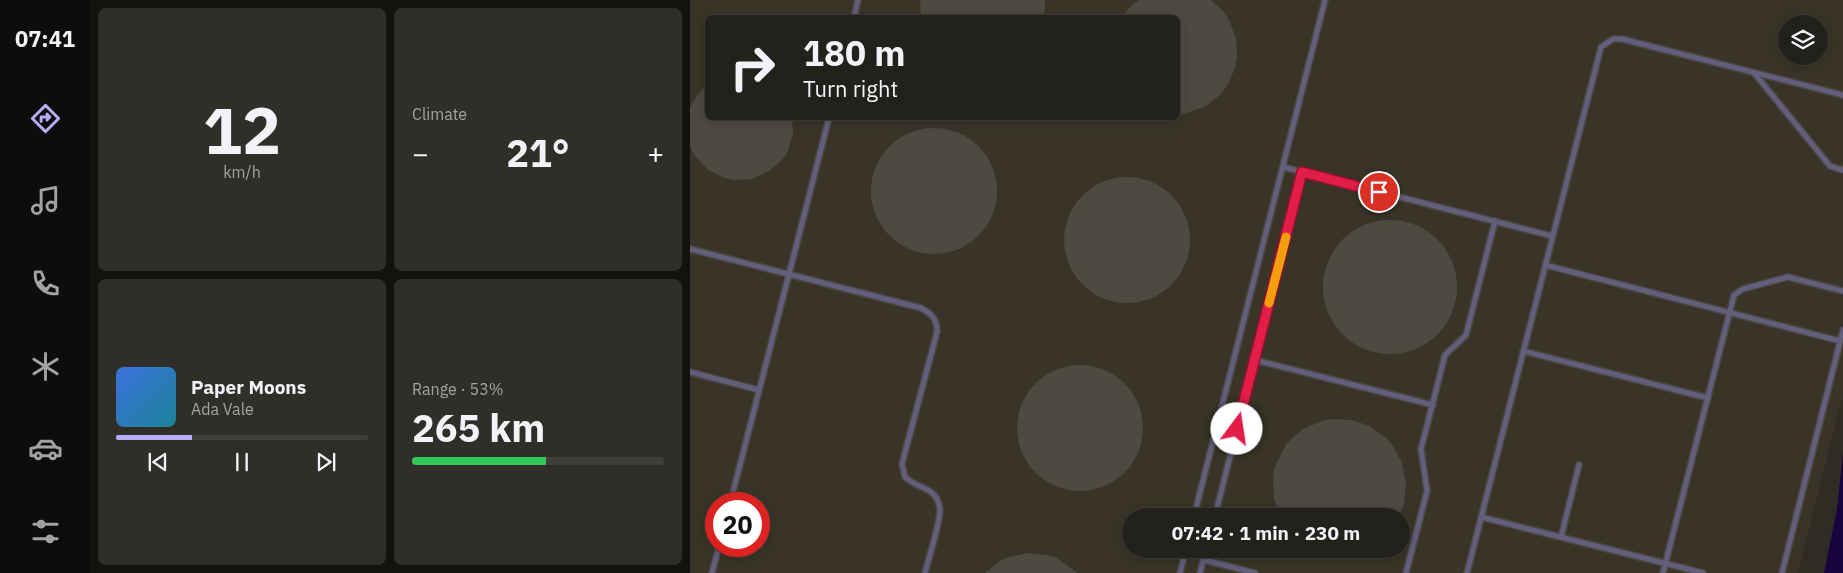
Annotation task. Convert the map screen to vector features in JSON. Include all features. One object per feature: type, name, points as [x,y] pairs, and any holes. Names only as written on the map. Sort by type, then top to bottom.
[{"type":"lane","points":[[855,15],[858,0]]},
{"type":"lane","points":[[1196,508],[1325,0]]},
{"type":"lane","points":[[1467,573],[1601,47],[1613,39],[1622,39],[1843,96]]},
{"type":"lane","points":[[1755,73],[1830,166],[1843,170]]},
{"type":"lane","points":[[733,492],[828,120]]},
{"type":"lane","points":[[1283,167],[1552,236],[1544,266],[1840,341]]},
{"type":"lane","points":[[1217,508],[1302,172]]},
{"type":"lane","points":[[1406,573],[1426,491],[1422,449],[1432,405],[1445,355],[1466,335],[1495,221]]},
{"type":"lane","points":[[690,249],[921,308],[934,316],[937,323],[936,332],[902,464],[905,477],[918,487],[932,493],[938,501],[940,510],[925,573]]},
{"type":"lane","points":[[1663,573],[1733,298],[1740,290],[1788,277],[1843,291]]},
{"type":"lane","points":[[1782,573],[1843,330]]},
{"type":"lane","points":[[1523,351],[1708,398]]},
{"type":"lane","points":[[1254,360],[1432,405]]},
{"type":"lane","points":[[690,372],[759,390]]},
{"type":"lane","points":[[1561,537],[1579,465]]},
{"type":"lane","points":[[1481,517],[1703,573]]},
{"type":"lane","points":[[712,573],[716,557]]},
{"type":"lane","points":[[1180,573],[1184,558]]},
{"type":"lane","points":[[1200,573],[1204,560],[1255,573]]},
{"type":"shaded area","points":[[690,0],[1843,0],[1843,395],[1798,573],[690,573]]},
{"type":"shaded area","points":[[1843,453],[1843,573],[1824,573],[1837,509]]},
{"type":"building","points":[[920,0],[1045,0],[1044,15],[921,15]]},
{"type":"building","points":[[1139,0],[1211,0],[1224,12],[1236,38],[1237,58],[1235,68],[1221,94],[1206,106],[1180,115],[1180,15],[1124,15]]},
{"type":"building","points":[[705,87],[705,120],[792,120],[793,133],[788,151],[783,159],[769,171],[752,179],[734,180],[708,170],[695,156],[690,146],[690,108],[697,95]]},
{"type":"building","points":[[934,128],[958,133],[979,146],[992,167],[997,191],[992,215],[979,236],[958,249],[934,254],[910,249],[889,236],[876,215],[871,191],[876,167],[889,146],[910,133]]},
{"type":"building","points":[[1127,177],[1151,182],[1172,195],[1185,216],[1190,240],[1185,264],[1172,285],[1151,298],[1127,303],[1103,298],[1082,285],[1069,264],[1064,240],[1069,216],[1082,195],[1103,182]]},
{"type":"building","points":[[1390,220],[1416,225],[1427,231],[1437,240],[1446,250],[1452,261],[1457,287],[1452,313],[1446,324],[1437,334],[1427,343],[1416,349],[1390,354],[1364,349],[1353,343],[1343,334],[1334,324],[1328,313],[1323,287],[1328,261],[1334,250],[1343,240],[1353,231],[1364,225]]},
{"type":"building","points":[[1080,365],[1104,370],[1125,383],[1138,404],[1143,428],[1138,452],[1125,473],[1104,486],[1080,491],[1056,486],[1035,473],[1022,452],[1017,428],[1022,404],[1035,383],[1056,370]]},
{"type":"building","points":[[1331,419],[1351,420],[1370,426],[1386,438],[1393,446],[1402,463],[1406,483],[1402,508],[1277,508],[1274,499],[1274,469],[1283,450],[1288,442],[1303,429]]},
{"type":"building","points":[[1028,553],[1057,558],[1077,573],[985,573],[1000,561]]},
{"type":"slow traffic","points":[[1269,303],[1286,237]]},
{"type":"route","points":[[1237,429],[1302,172],[1379,192]]}]
